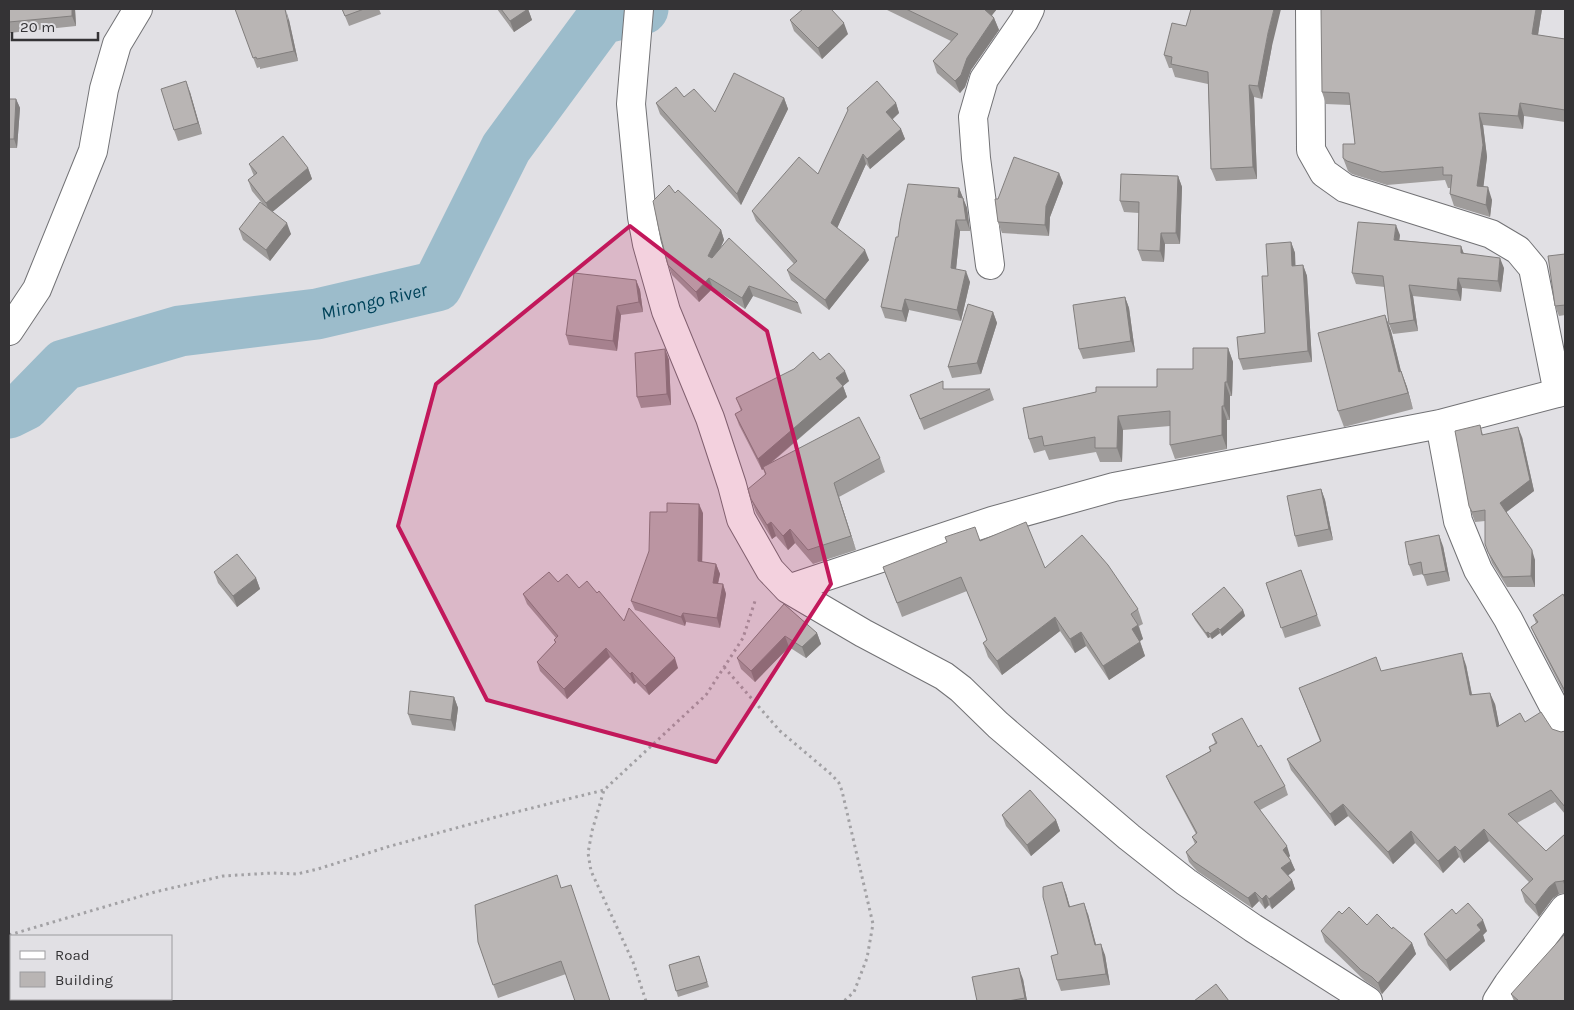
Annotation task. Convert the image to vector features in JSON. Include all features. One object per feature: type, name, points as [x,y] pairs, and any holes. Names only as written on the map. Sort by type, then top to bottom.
[{"type":"street","points":[[9,331],[37,289],[93,151],[104,89],[117,44],[138,9]]},
{"type":"street","points":[[639,9],[631,104],[642,217],[647,244],[666,311],[710,418],[732,485],[740,519],[770,570],[788,589],[863,633],[944,676],[961,689],[998,725],[1129,837],[1186,882],[1253,928],[1368,1001]]},
{"type":"street","points":[[990,265],[976,158],[973,117],[984,79],[1024,21],[1030,9]]},
{"type":"street","points":[[788,589],[992,521],[1114,486],[1440,424],[1562,392],[1534,268],[1518,250],[1491,234],[1344,188],[1324,173],[1311,150],[1310,9]]},
{"type":"street","points":[[1440,424],[1458,521],[1463,536],[1478,570],[1508,619],[1565,728]]},
{"type":"street","points":[[1497,1001],[1565,908]]},
{"type":"path","points":[[9,935],[155,892],[222,876],[272,873],[297,874],[318,869],[387,847],[487,819],[604,790],[706,695],[743,638],[756,597]]},
{"type":"path","points":[[724,667],[780,731],[832,775],[839,783],[842,791],[873,924],[867,958],[854,992],[844,1001]]},
{"type":"path","points":[[604,790],[589,846],[590,871],[633,962],[646,1001]]},
{"type":"highlighted area","points":[[630,226],[767,331],[831,584],[716,762],[487,700],[398,526],[436,384]]},
{"type":"building","points":[[9,9],[72,9],[72,16],[9,22]]},
{"type":"building","points":[[235,9],[285,9],[294,51],[257,59],[256,57],[253,58]]},
{"type":"building","points":[[342,9],[364,9],[345,16]]},
{"type":"building","points":[[501,9],[528,9],[510,21]]},
{"type":"building","points":[[803,9],[831,9],[844,23],[818,48],[790,20]]},
{"type":"building","points":[[906,9],[984,9],[994,18],[967,58],[961,75],[955,81],[933,61],[958,34]]},
{"type":"building","points":[[1191,9],[1274,9],[1258,86],[1249,85],[1253,167],[1211,169],[1208,72],[1171,64],[1172,57],[1164,55],[1172,23],[1186,26]]},
{"type":"building","points":[[1321,9],[1536,9],[1532,34],[1565,39],[1565,110],[1520,103],[1518,116],[1479,113],[1483,145],[1477,186],[1488,187],[1486,205],[1450,194],[1452,175],[1443,175],[1443,167],[1382,172],[1347,161],[1343,158],[1343,144],[1355,144],[1349,93],[1322,92]]},
{"type":"building","points":[[734,73],[784,98],[737,194],[656,103],[676,87],[684,97],[694,89],[715,112]]},
{"type":"building","points":[[186,81],[198,123],[174,130],[161,89]]},
{"type":"building","points":[[877,81],[896,103],[886,112],[901,129],[867,159],[863,154],[831,223],[865,250],[825,300],[787,270],[797,261],[752,211],[799,157],[818,174],[848,110],[847,108]]},
{"type":"building","points":[[9,99],[16,99],[14,139],[9,139]]},
{"type":"building","points":[[283,136],[308,168],[266,203],[248,180],[257,173],[249,164]]},
{"type":"building","points":[[1014,157],[1059,173],[1046,206],[1045,225],[998,222],[995,199],[998,199]]},
{"type":"building","points":[[1121,174],[1178,176],[1176,233],[1161,233],[1160,251],[1138,250],[1139,202],[1120,201]]},
{"type":"building","points":[[908,184],[959,188],[958,197],[963,198],[966,220],[956,220],[951,268],[966,271],[957,310],[905,299],[902,311],[881,307],[896,237],[898,237]]},
{"type":"building","points":[[669,185],[675,193],[678,190],[721,230],[708,256],[712,258],[729,238],[798,303],[749,286],[742,298],[709,278],[696,292],[668,265],[659,230],[653,201]]},
{"type":"building","points":[[260,202],[287,223],[266,250],[239,229]]},
{"type":"building","points":[[1358,222],[1396,225],[1394,240],[1461,246],[1461,253],[1500,258],[1498,281],[1458,278],[1457,290],[1409,285],[1414,320],[1389,324],[1383,276],[1352,273]]},
{"type":"building","points":[[1291,242],[1292,266],[1303,265],[1308,351],[1239,359],[1237,337],[1265,333],[1262,276],[1268,276],[1266,244]]},
{"type":"building","points":[[1565,254],[1565,305],[1555,306],[1548,256]]},
{"type":"building","points":[[574,273],[636,280],[639,302],[617,306],[613,341],[566,335]]},
{"type":"building","points":[[1125,297],[1131,341],[1079,349],[1073,305]]},
{"type":"building","points":[[968,304],[993,312],[977,363],[948,367]]},
{"type":"building","points":[[1385,315],[1399,372],[1401,371],[1408,393],[1338,411],[1318,333]]},
{"type":"building","points":[[1193,348],[1228,348],[1227,382],[1225,382],[1224,406],[1222,406],[1222,435],[1170,445],[1170,411],[1118,416],[1117,448],[1095,448],[1095,437],[1044,446],[1042,436],[1029,439],[1023,408],[1096,392],[1096,387],[1157,387],[1157,369],[1193,369]]},
{"type":"building","points":[[665,349],[667,394],[637,397],[635,353]]},
{"type":"building","points":[[813,352],[820,360],[829,353],[845,371],[836,378],[843,386],[758,459],[735,414],[742,410],[736,398],[794,369]]},
{"type":"building","points":[[943,381],[943,389],[990,389],[920,419],[910,395]]},
{"type":"building","points":[[859,417],[880,458],[834,483],[851,536],[808,550],[790,529],[783,536],[771,522],[767,525],[751,499],[748,489],[766,474],[763,467]]},
{"type":"building","points":[[1480,425],[1482,435],[1518,427],[1530,480],[1500,503],[1532,550],[1531,576],[1503,577],[1485,544],[1485,510],[1472,512],[1469,506],[1455,431]]},
{"type":"building","points":[[1321,489],[1329,529],[1295,536],[1287,496]]},
{"type":"building","points":[[667,503],[699,504],[698,561],[716,564],[713,583],[723,584],[717,618],[683,613],[681,617],[631,601],[649,551],[650,512],[667,512]]},
{"type":"building","points":[[1026,522],[1045,568],[1082,535],[1108,565],[1138,609],[1131,614],[1138,625],[1132,629],[1140,642],[1103,666],[1081,632],[1070,639],[1055,617],[997,661],[983,643],[987,640],[961,577],[897,603],[883,567],[947,542],[945,537],[975,527],[980,541]]},
{"type":"building","points":[[1439,535],[1446,571],[1423,575],[1421,562],[1409,565],[1405,542]]},
{"type":"building","points":[[237,554],[256,578],[233,596],[214,572]]},
{"type":"building","points":[[1301,570],[1317,615],[1281,628],[1266,583]]},
{"type":"building","points":[[549,572],[558,582],[567,574],[579,588],[587,581],[597,593],[599,591],[624,621],[629,608],[675,658],[645,686],[632,672],[630,674],[606,648],[564,689],[537,662],[556,642],[554,640],[558,636],[523,594]]},
{"type":"building","points":[[1224,587],[1243,610],[1220,630],[1218,628],[1210,634],[1206,633],[1192,614]]},
{"type":"building","points":[[1563,594],[1565,598],[1565,691],[1531,627],[1538,622],[1533,615]]},
{"type":"building","points":[[784,604],[817,633],[802,647],[785,636],[751,671],[737,658]]},
{"type":"building","points":[[1462,653],[1470,695],[1490,693],[1497,727],[1520,713],[1525,722],[1541,712],[1552,729],[1561,732],[1565,731],[1565,807],[1551,790],[1508,814],[1546,851],[1565,834],[1565,879],[1555,882],[1549,887],[1535,905],[1521,890],[1533,879],[1484,829],[1460,851],[1455,846],[1438,861],[1411,831],[1388,852],[1343,804],[1330,814],[1287,759],[1321,741],[1299,688],[1376,657],[1381,671]]},
{"type":"building","points":[[410,691],[454,697],[451,720],[408,714]]},
{"type":"building","points":[[1242,718],[1258,747],[1261,745],[1285,786],[1254,802],[1287,846],[1283,850],[1291,861],[1281,868],[1292,880],[1269,899],[1266,895],[1262,899],[1255,892],[1248,898],[1193,861],[1186,852],[1197,842],[1192,837],[1197,833],[1166,776],[1211,751],[1209,747],[1217,743],[1212,734]]},
{"type":"building","points":[[1030,790],[1056,820],[1027,845],[1002,815]]},
{"type":"building","points":[[557,875],[561,888],[571,885],[610,1001],[575,1001],[561,961],[493,985],[478,942],[475,905]]},
{"type":"building","points":[[1062,882],[1069,907],[1084,903],[1095,945],[1101,944],[1106,974],[1057,980],[1051,956],[1058,954],[1043,897],[1043,887]]},
{"type":"building","points":[[1468,903],[1483,920],[1477,925],[1481,930],[1446,960],[1424,934],[1452,909],[1456,914]]},
{"type":"building","points":[[1349,907],[1367,925],[1377,914],[1392,929],[1393,927],[1412,943],[1378,983],[1361,970],[1321,931],[1339,911],[1342,914]]},
{"type":"building","points":[[1564,935],[1565,1001],[1519,1001],[1511,994]]},
{"type":"building","points":[[699,956],[707,982],[676,991],[669,965]]},
{"type":"building","points":[[1019,968],[1025,998],[1008,1001],[977,1001],[972,977]]},
{"type":"building","points":[[1216,984],[1229,1001],[1194,1001]]},
{"type":"waterway","name":"Mirongo River","points":[[9,413],[25,405],[64,365],[180,331],[317,314],[437,286],[506,148],[601,19],[643,9]]}]
